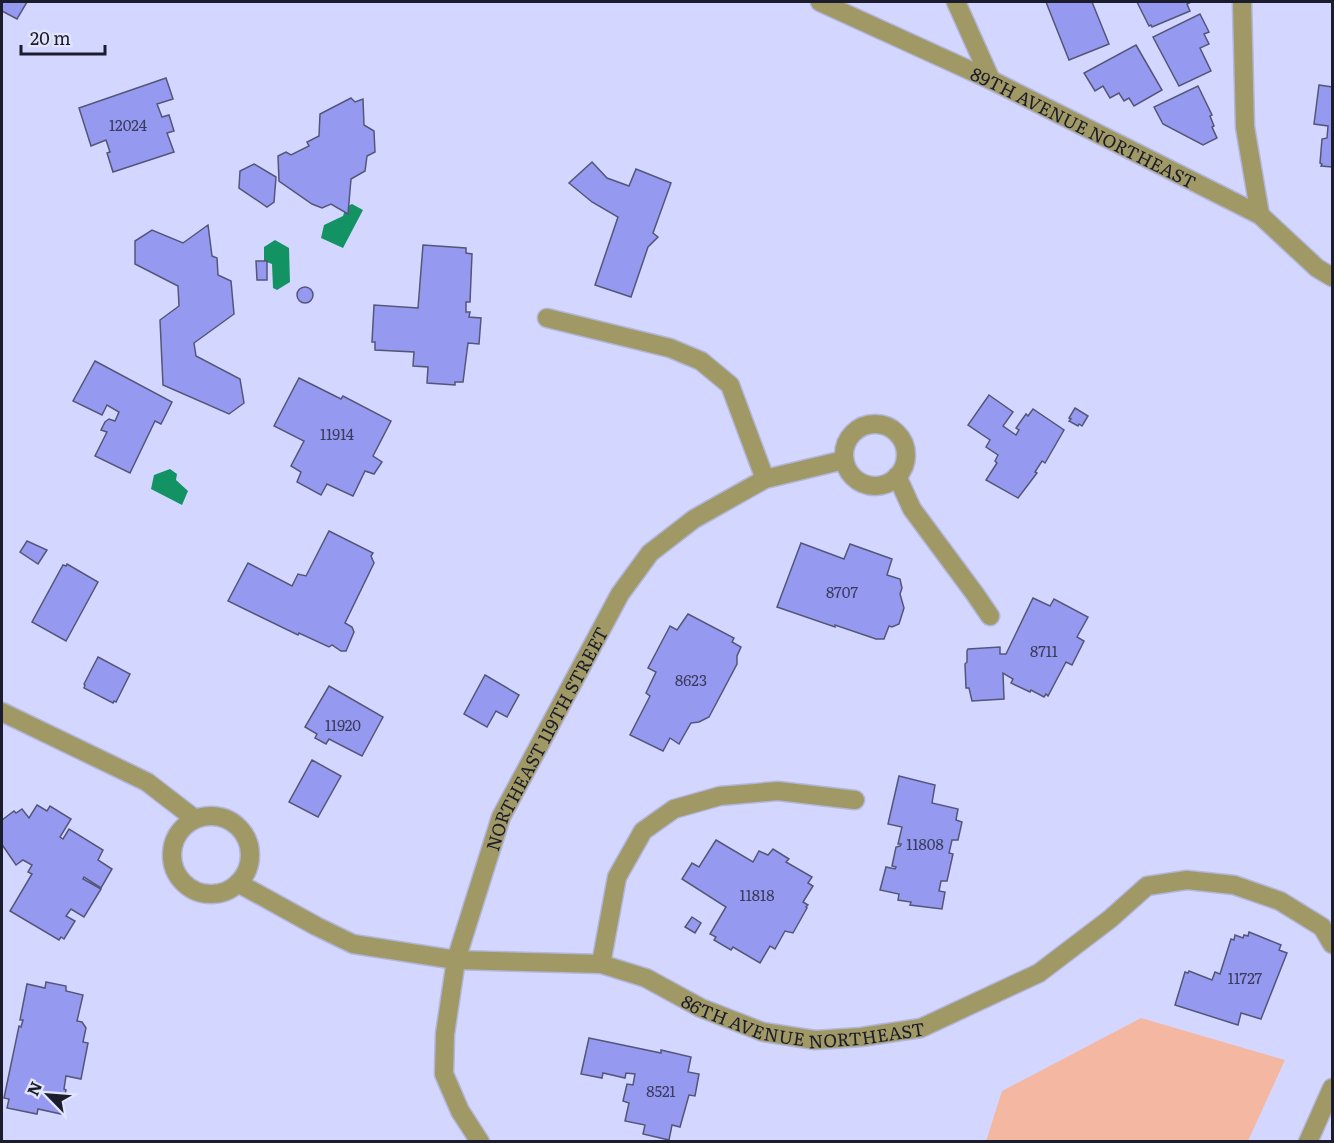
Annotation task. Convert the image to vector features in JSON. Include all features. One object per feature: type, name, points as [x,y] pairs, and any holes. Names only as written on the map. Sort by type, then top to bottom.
[{"type":"street","name":"89TH AVENUE NORTHEAST","points":[[820,2],[991,80],[1260,215],[1317,268],[1332,277]]},
{"type":"street","points":[[956,2],[991,80]]},
{"type":"street","points":[[1242,2],[1245,127],[1260,215]]},
{"type":"street","points":[[547,318],[670,348],[701,361],[730,385],[765,479]]},
{"type":"street","points":[[876,423],[896,431],[903,440],[906,450],[906,461],[902,471],[885,485],[864,484],[854,478],[847,470],[844,460],[844,449],[855,430],[876,423]]},
{"type":"street","name":"NORTHEAST 119TH STREET","points":[[480,1142],[460,1111],[444,1074],[445,1034],[456,960],[501,817],[620,594],[650,553],[694,519],[765,479],[844,460]]},
{"type":"street","points":[[897,476],[912,509],[990,616]]},
{"type":"street","points":[[2,712],[147,782],[195,819]]},
{"type":"street","points":[[601,964],[617,877],[643,831],[674,810],[720,796],[778,791],[855,800]]},
{"type":"street","points":[[219,816],[231,820],[247,838],[250,850],[246,874],[228,890],[216,894],[192,889],[183,882],[176,871],[172,859],[177,835],[195,819],[219,816]]},
{"type":"street","name":"86TH AVENUE NORTHEAST","points":[[238,883],[353,944],[456,960],[601,964],[646,978],[701,1008],[762,1032],[815,1040],[861,1037],[921,1028],[1039,973],[1110,919],[1147,886],[1187,880],[1234,885],[1280,902],[1322,927],[1332,944]]},
{"type":"street","points":[[1308,1140],[1332,1088]]},
{"type":"shaded area","points":[[352,204],[363,210],[343,248],[321,238],[324,225],[343,216],[346,207]]},
{"type":"shaded area","points":[[275,240],[289,248],[290,282],[277,290],[273,288],[272,264],[264,261],[264,247]]},
{"type":"shaded area","points":[[170,469],[177,474],[176,480],[188,491],[182,505],[151,489],[154,475]]},
{"type":"shaded area","points":[[1141,1018],[1285,1060],[1248,1141],[986,1141],[1002,1091]]},
{"type":"building","points":[[2,2],[27,2],[17,19],[2,11]]},
{"type":"building","points":[[1046,2],[1092,2],[1109,44],[1069,60]]},
{"type":"building","points":[[1137,2],[1191,2],[1187,4],[1190,11],[1152,27],[1149,26]]},
{"type":"building","points":[[1200,14],[1209,32],[1204,34],[1209,44],[1200,48],[1211,71],[1179,86],[1153,37]]},
{"type":"building","points":[[1136,45],[1162,90],[1134,106],[1129,98],[1124,101],[1119,93],[1110,98],[1103,86],[1095,91],[1084,73]]},
{"type":"building","points":[[166,78],[173,99],[157,104],[162,117],[169,115],[174,131],[167,133],[174,152],[113,172],[107,153],[110,152],[106,140],[91,146],[79,108]]},
{"type":"building","points":[[1319,85],[1332,87],[1332,167],[1321,166],[1320,163],[1322,139],[1327,138],[1328,126],[1314,124]]},
{"type":"building","points":[[1198,86],[1212,115],[1210,116],[1214,126],[1212,127],[1217,138],[1203,145],[1163,124],[1154,107]]},
{"type":"building","points":[[351,98],[355,102],[363,99],[364,125],[374,131],[375,152],[367,156],[365,171],[351,179],[348,214],[331,204],[322,208],[312,204],[279,181],[278,156],[286,152],[291,155],[309,146],[307,142],[319,136],[320,114]]},
{"type":"building","points":[[592,162],[607,178],[629,186],[636,169],[671,183],[653,233],[658,237],[648,247],[631,297],[595,285],[618,217],[592,202],[569,183]]},
{"type":"building","points":[[254,164],[276,177],[274,202],[267,207],[239,188],[240,171]]},
{"type":"building","points":[[208,225],[212,256],[217,258],[218,275],[231,281],[234,314],[194,343],[196,356],[240,379],[244,403],[229,414],[163,385],[160,320],[179,306],[178,286],[135,264],[135,241],[152,230],[183,243]]},
{"type":"building","points":[[423,245],[466,248],[466,253],[472,254],[470,302],[466,302],[466,312],[470,312],[469,317],[481,318],[479,344],[468,343],[463,382],[455,382],[455,385],[427,383],[428,367],[413,366],[414,352],[375,350],[375,342],[372,342],[374,305],[418,308]]},
{"type":"building","points":[[256,261],[267,261],[267,280],[257,280]]},
{"type":"building","points":[[305,287],[311,289],[313,295],[311,301],[305,303],[299,301],[297,295],[299,289]]},
{"type":"building","points":[[95,361],[172,402],[161,424],[155,421],[130,473],[95,456],[107,432],[101,430],[105,422],[109,419],[115,421],[119,412],[107,405],[102,415],[73,401]]},
{"type":"building","points":[[299,378],[341,399],[343,396],[391,421],[373,456],[382,462],[374,474],[365,471],[353,496],[327,484],[321,495],[297,482],[301,472],[291,466],[304,441],[274,426]]},
{"type":"building","points":[[989,395],[1013,412],[1003,426],[1016,435],[1019,430],[1016,428],[1026,414],[1028,416],[1033,409],[1064,430],[1045,463],[1042,461],[1035,472],[1037,473],[1018,498],[986,480],[997,463],[995,461],[998,455],[986,447],[990,440],[968,425]]},
{"type":"building","points":[[1075,408],[1088,416],[1082,426],[1069,421]]},
{"type":"building","points":[[329,531],[373,553],[371,556],[374,563],[345,623],[352,627],[354,632],[346,651],[341,651],[332,645],[329,647],[299,633],[298,635],[228,601],[248,563],[292,586],[298,574],[306,576]]},
{"type":"building","points":[[27,541],[47,550],[38,564],[20,552]]},
{"type":"building","points":[[801,543],[844,559],[850,544],[892,559],[887,575],[900,579],[902,588],[900,594],[904,608],[899,624],[889,626],[884,639],[876,639],[777,607]]},
{"type":"building","points":[[67,564],[98,582],[66,641],[32,622],[63,565]]},
{"type":"building","points":[[1033,598],[1050,606],[1054,599],[1088,617],[1077,637],[1084,641],[1072,665],[1066,662],[1048,696],[1046,694],[1044,697],[1011,683],[1013,679],[1003,673],[1004,699],[972,701],[969,688],[966,688],[965,664],[968,649],[1000,647],[1000,654],[1006,654]]},
{"type":"building","points":[[688,614],[734,638],[732,642],[741,647],[737,656],[737,664],[709,717],[691,723],[679,744],[670,738],[663,751],[630,735],[650,696],[646,693],[656,672],[648,668],[670,626],[677,630]]},
{"type":"building","points":[[98,657],[130,674],[116,702],[113,703],[84,688]]},
{"type":"building","points":[[485,675],[519,695],[507,717],[496,711],[487,727],[464,714]]},
{"type":"building","points":[[329,686],[383,717],[362,756],[329,739],[326,744],[315,738],[317,734],[305,727]]},
{"type":"building","points":[[312,760],[341,776],[318,817],[289,802]]},
{"type":"building","points":[[899,776],[935,785],[932,803],[958,809],[956,820],[962,822],[958,840],[952,840],[949,853],[953,854],[947,881],[941,881],[939,891],[945,892],[942,909],[910,905],[911,902],[898,900],[899,894],[880,890],[886,867],[895,869],[896,867],[892,866],[896,847],[901,844],[898,844],[902,827],[888,824]]},
{"type":"building","points":[[37,805],[47,811],[50,806],[71,819],[60,837],[63,839],[69,829],[103,850],[98,860],[112,869],[101,888],[84,877],[83,879],[101,889],[84,917],[71,909],[66,916],[75,921],[64,939],[61,937],[59,940],[10,911],[32,874],[28,872],[32,865],[23,860],[16,865],[2,847],[2,820],[14,811],[16,813],[22,809],[29,818]]},
{"type":"building","points":[[716,840],[753,862],[759,851],[768,855],[773,849],[789,859],[786,862],[812,877],[808,883],[813,886],[803,902],[808,905],[807,908],[793,933],[785,931],[775,949],[770,946],[760,963],[733,947],[731,950],[714,940],[716,937],[710,934],[726,907],[682,879],[692,863],[699,867]]},
{"type":"building","points":[[692,917],[701,923],[695,933],[685,927]]},
{"type":"building","points":[[1249,932],[1281,945],[1279,950],[1287,953],[1261,1019],[1241,1013],[1238,1025],[1175,1005],[1185,972],[1189,971],[1212,980],[1215,972],[1220,974],[1231,939],[1234,940],[1235,935],[1243,938],[1244,935],[1248,936]]},
{"type":"building","points":[[46,982],[66,986],[66,991],[83,995],[77,1021],[82,1022],[86,1028],[83,1042],[88,1043],[81,1079],[66,1076],[64,1089],[66,1090],[61,1114],[38,1109],[37,1114],[7,1108],[9,1099],[4,1098],[19,1026],[21,1027],[23,1020],[20,1020],[27,984],[45,988]]},
{"type":"building","points":[[589,1038],[691,1057],[688,1072],[699,1074],[695,1096],[689,1095],[680,1127],[672,1125],[669,1140],[643,1134],[645,1125],[625,1121],[629,1103],[623,1101],[627,1084],[633,1085],[635,1074],[626,1073],[625,1078],[603,1073],[602,1078],[581,1074]]}]
